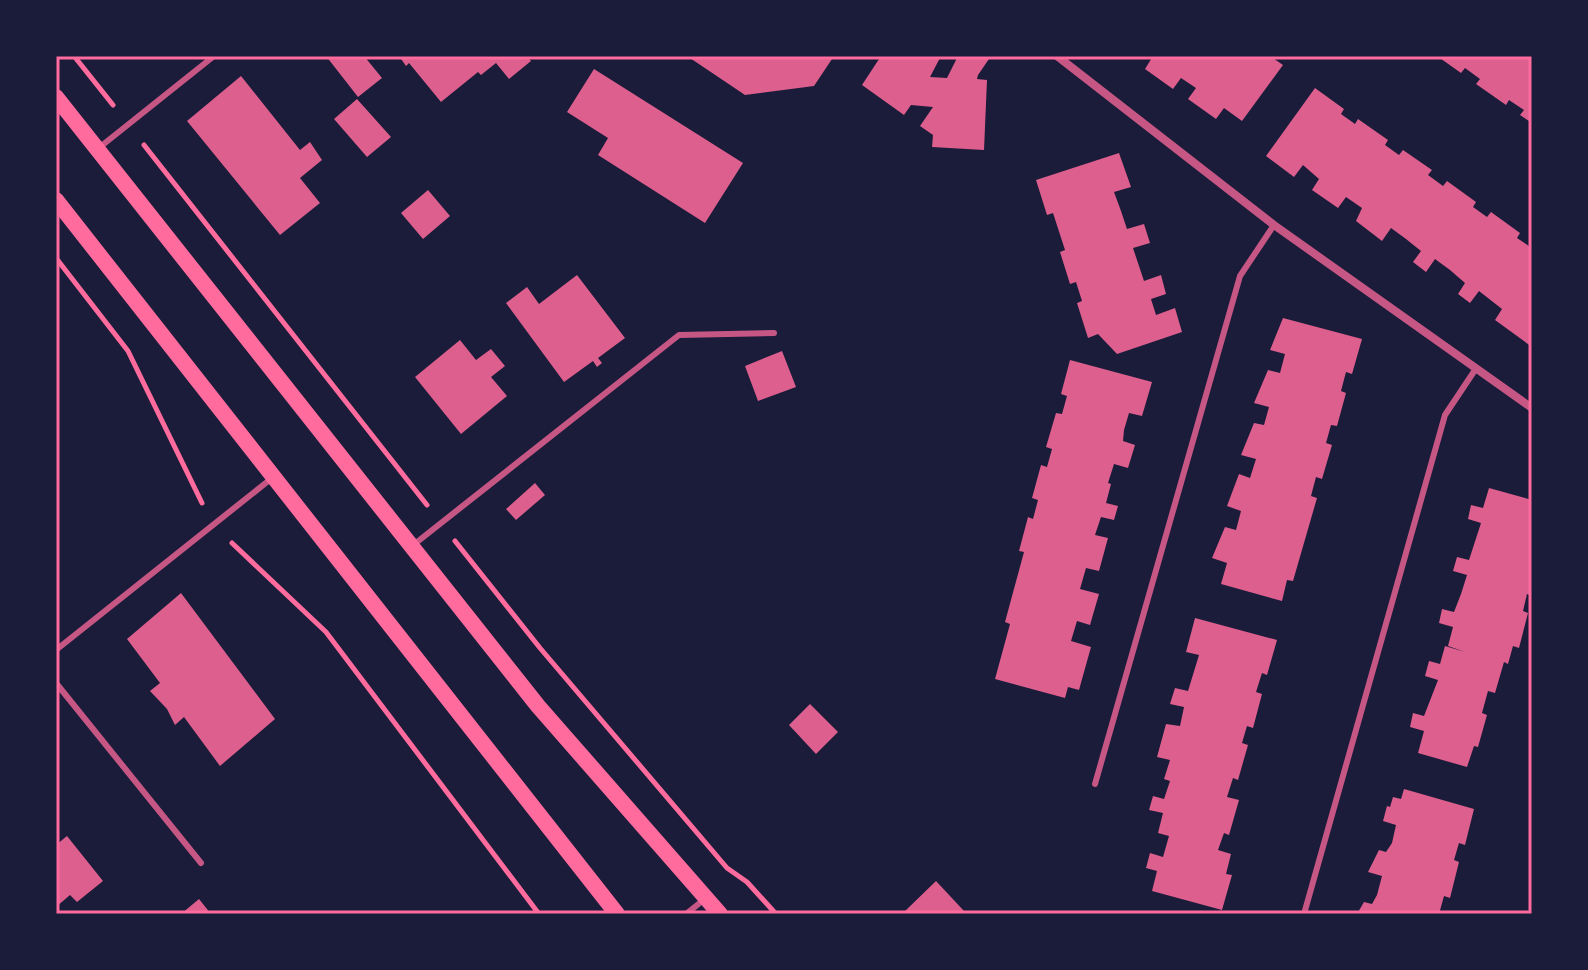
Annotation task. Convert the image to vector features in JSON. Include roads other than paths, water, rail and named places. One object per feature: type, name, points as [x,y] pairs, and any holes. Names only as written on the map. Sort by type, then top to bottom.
[{"type":"main road","points":[[56,97],[538,706],[720,914]]},
{"type":"main road","points":[[56,200],[617,914]]},
{"type":"street","points":[[1057,56],[1274,225],[1532,408]]},
{"type":"lane","points":[[97,149],[214,56]]},
{"type":"lane","points":[[1095,784],[1240,276],[1274,225]]},
{"type":"lane","points":[[412,546],[679,335],[774,333]]},
{"type":"lane","points":[[1304,914],[1445,415],[1475,370]]},
{"type":"lane","points":[[56,650],[273,477]]},
{"type":"lane","points":[[56,683],[201,863]]},
{"type":"lane","points":[[686,914],[706,898]]}]
